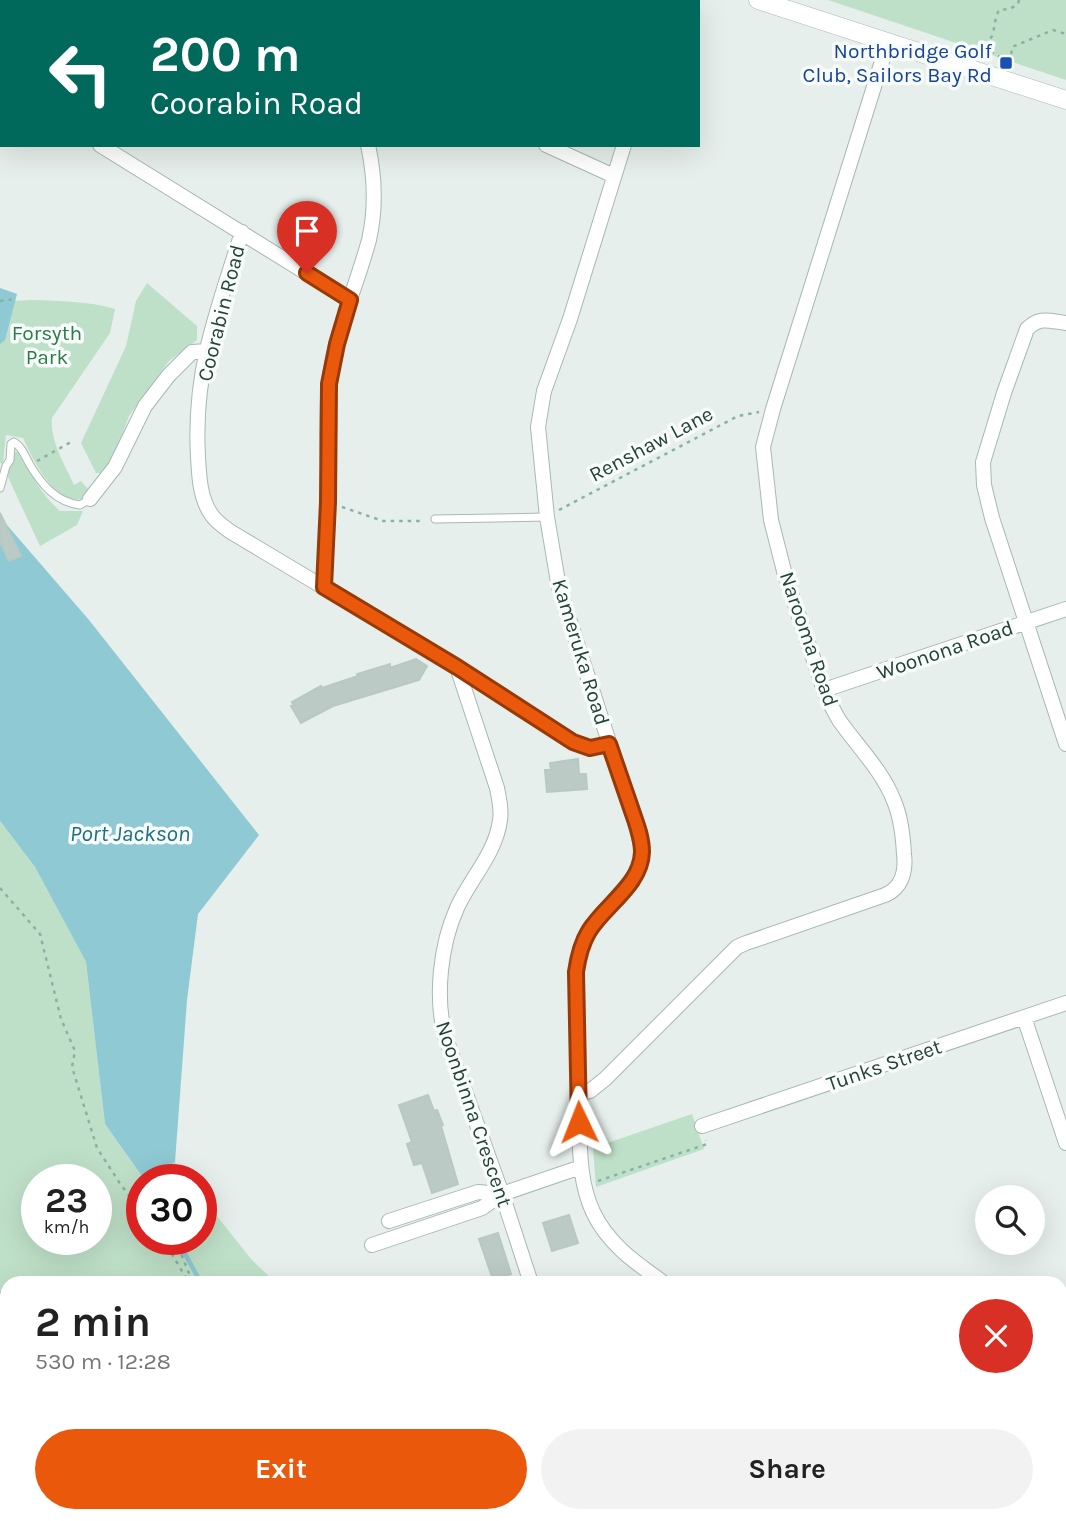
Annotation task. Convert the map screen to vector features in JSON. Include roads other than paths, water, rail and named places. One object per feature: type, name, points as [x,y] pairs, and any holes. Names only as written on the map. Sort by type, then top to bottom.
[{"type":"street","points":[[758,0],[1066,100]]},
{"type":"street","name":"Narooma Road","points":[[578,1094],[590,1091],[605,1079],[737,947],[885,895],[894,890],[904,870],[902,834],[894,800],[878,773],[838,719],[824,690],[785,575],[771,520],[763,447],[888,42]]},
{"type":"street","points":[[103,147],[350,300]]},
{"type":"street","points":[[324,587],[329,384],[337,344],[369,239],[373,217],[374,197],[368,147]]},
{"type":"street","points":[[550,147],[614,176]]},
{"type":"street","name":"Kameruka Road","points":[[623,147],[570,318],[550,372],[538,427],[547,517],[559,588],[635,822],[642,852],[635,875],[587,933],[578,958],[576,972],[581,1167],[587,1199],[602,1228],[625,1254],[655,1276]]},
{"type":"street","name":"Coorabin Road","points":[[242,232],[207,351],[200,392],[200,482],[208,508],[217,522],[457,667],[579,745],[590,748],[609,744]]},
{"type":"street","points":[[1066,323],[1042,320],[1027,328],[983,463],[984,485],[992,518],[1066,744]]},
{"type":"street","points":[[90,499],[115,467],[145,406],[169,375],[192,352],[207,351]]},
{"type":"street","name":"Woonona Road","points":[[824,690],[1066,609]]},
{"type":"street","name":"Noonbinna Crescent","points":[[457,667],[497,788],[501,819],[490,849],[457,907],[450,926],[442,966],[440,1018],[529,1276]]},
{"type":"street","name":"Tunks Street","points":[[702,1126],[1066,1003]]},
{"type":"street","points":[[1024,1017],[1066,1143]]},
{"type":"street","points":[[372,1245],[482,1208],[502,1194],[581,1167]]},
{"type":"street","points":[[389,1220],[478,1192],[502,1194]]},
{"type":"lane","points":[[0,488],[10,460],[11,444],[14,442],[18,444],[42,484],[57,496],[80,505],[90,499]]},
{"type":"lane","points":[[435,519],[547,517]]},
{"type":"water","points":[[0,288],[17,294],[5,340],[0,344]]},
{"type":"water","name":"Port Jackson","points":[[0,517],[89,620],[259,835],[198,914],[187,1000],[175,1162],[171,1164],[133,1164],[105,1124],[86,962],[35,867],[0,821]]},
{"type":"waterway","points":[[186,1255],[197,1276]]},
{"type":"place","name":"Northbridge Golf Club, Sailors Bay Rd","points":[[1006,63]]},
{"type":"park label","name":"Forsyth Park","points":[[47,345]]}]
